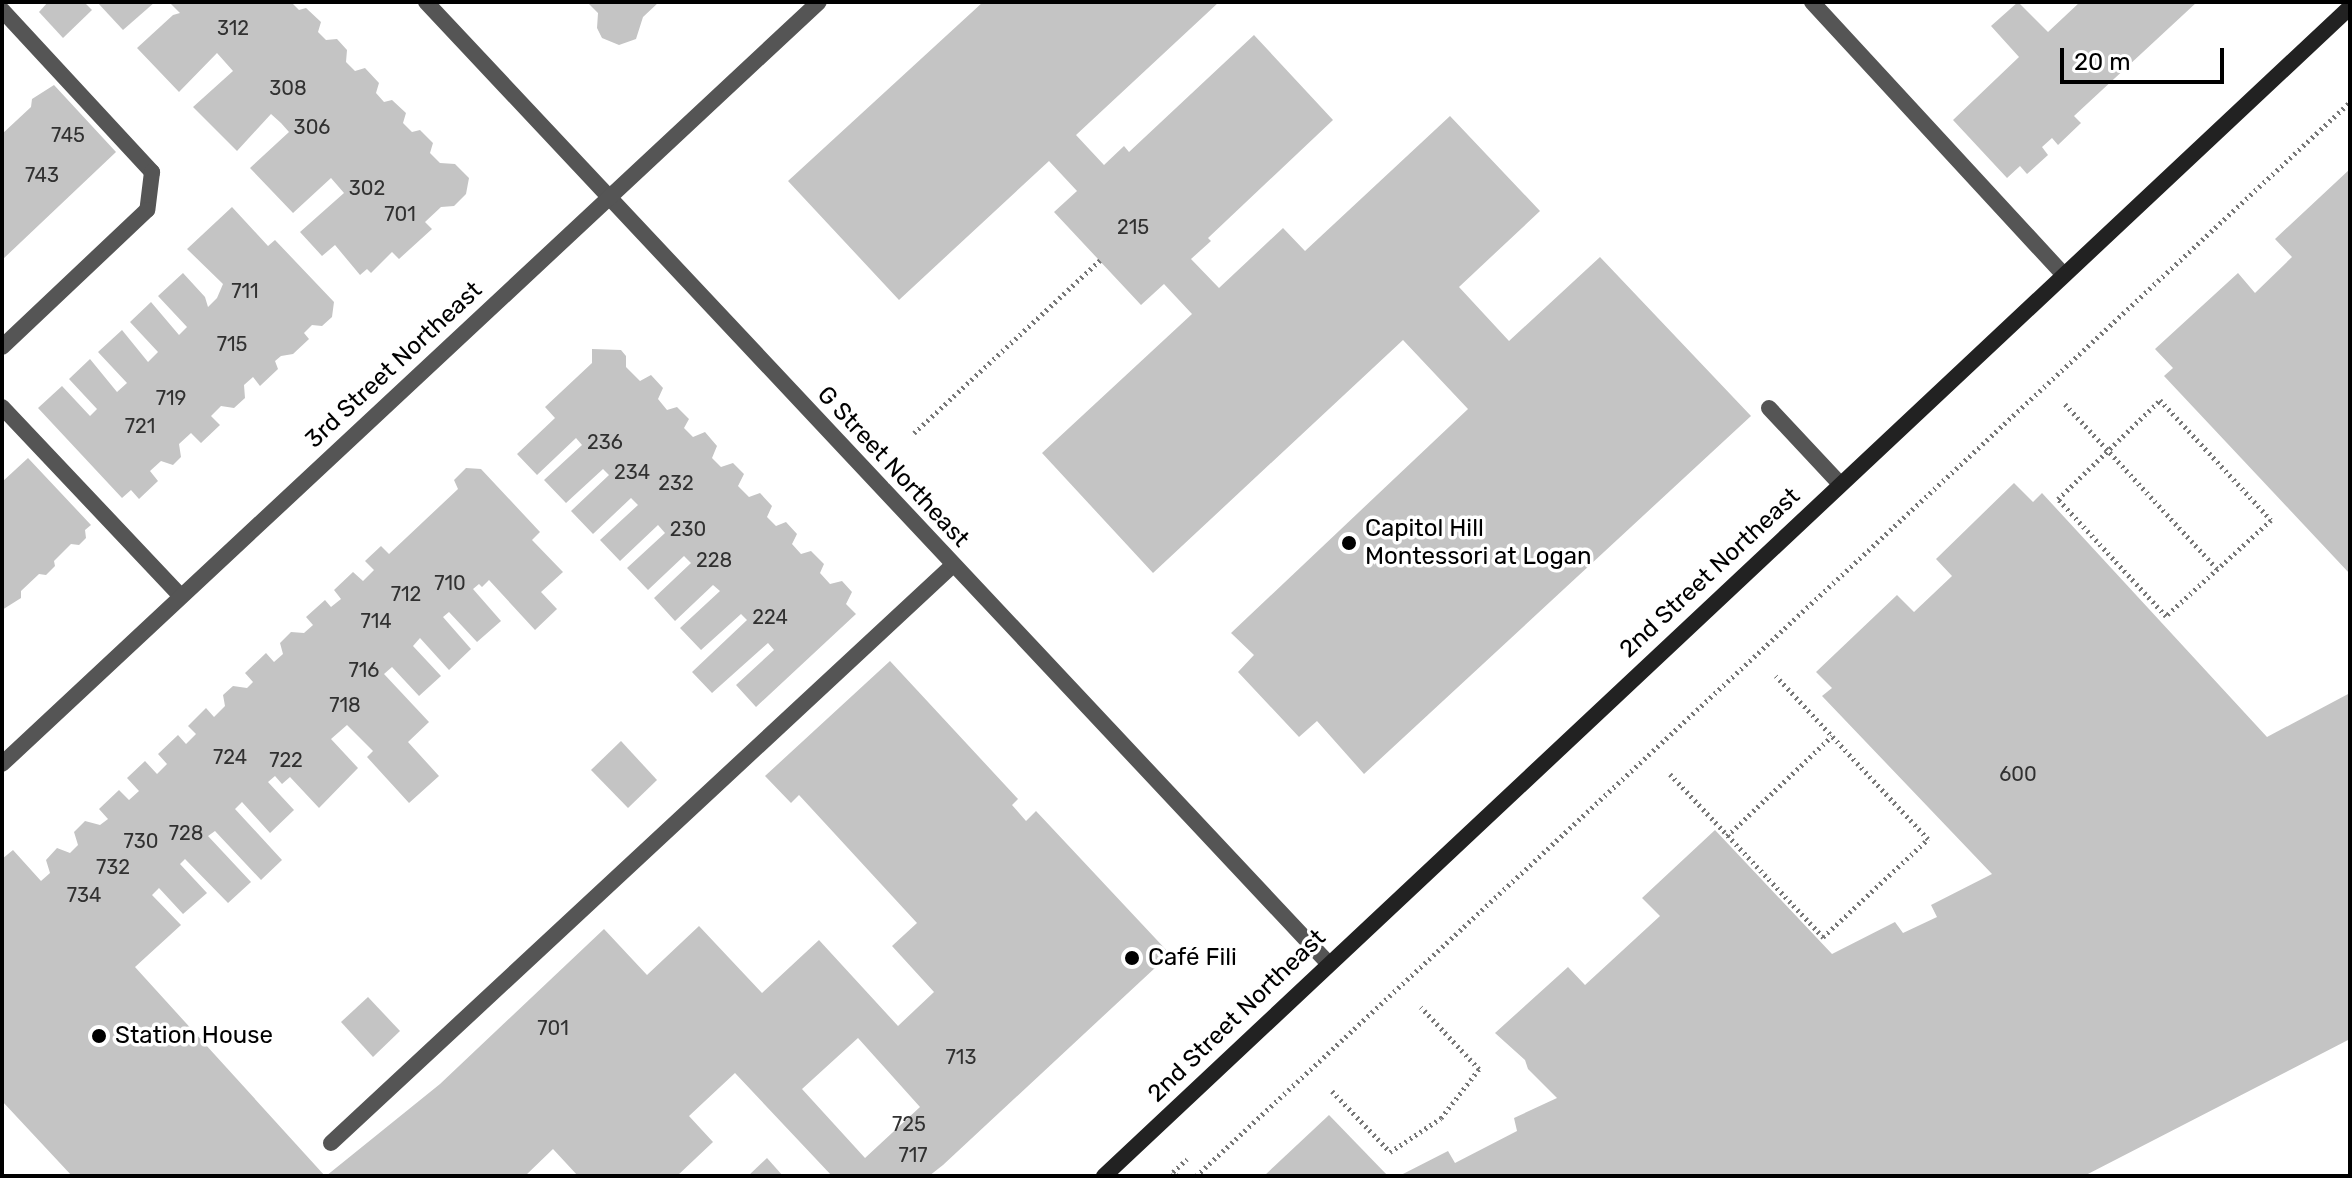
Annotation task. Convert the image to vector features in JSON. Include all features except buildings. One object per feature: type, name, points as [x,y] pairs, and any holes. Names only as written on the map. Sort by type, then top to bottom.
[{"type":"street","name":"G Street Northeast","points":[[426,2],[952,566],[1328,963]]},
{"type":"street","name":"3rd Street Northeast","points":[[2,764],[819,2]]},
{"type":"street","points":[[1812,2],[2063,274]]},
{"type":"street","name":"2nd Street Northeast","points":[[1104,1176],[2350,7]]},
{"type":"street","points":[[2,10],[152,172],[147,210],[2,347]]},
{"type":"street","points":[[2,407],[181,596]]},
{"type":"street","points":[[1769,408],[1840,484]]},
{"type":"street","points":[[331,1143],[952,566]]},
{"type":"path","points":[[1196,1176],[2350,102]]},
{"type":"path","points":[[914,433],[1100,260]]},
{"type":"path","points":[[2160,400],[2271,520],[2217,569],[2166,616],[2058,499],[2160,400]]},
{"type":"path","points":[[2065,404],[2217,569]]},
{"type":"path","points":[[1670,774],[1823,937],[1928,839],[1776,676]]},
{"type":"path","points":[[1727,836],[1832,736]]},
{"type":"path","points":[[1332,1091],[1390,1152],[1441,1118],[1479,1069],[1421,1007]]},
{"type":"path","points":[[1177,1176],[1173,1172],[1187,1159]]},
{"type":"place","name":"Capitol Hill Montessori at Logan","points":[[1349,543]]},
{"type":"place","name":"Café Fili","points":[[1132,958]]},
{"type":"place","name":"Station House","points":[[99,1036]]}]
